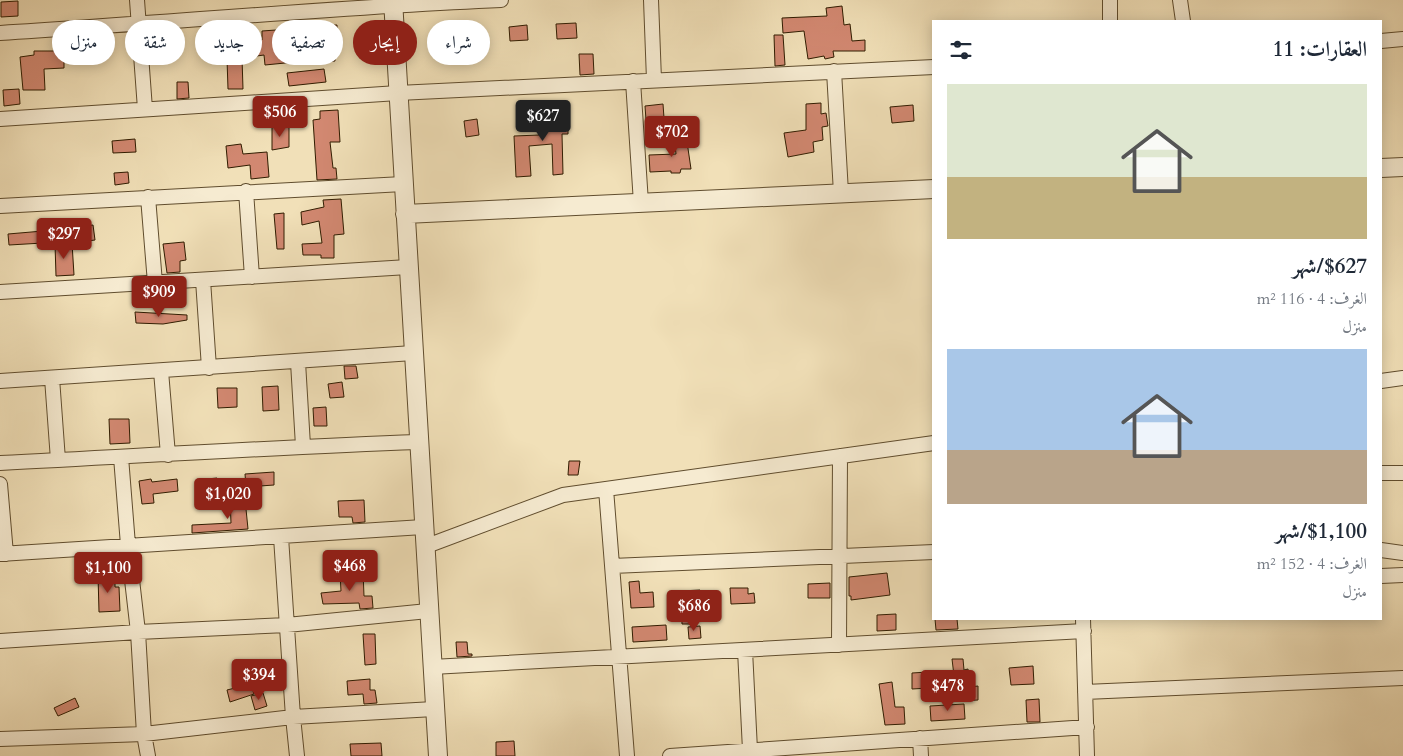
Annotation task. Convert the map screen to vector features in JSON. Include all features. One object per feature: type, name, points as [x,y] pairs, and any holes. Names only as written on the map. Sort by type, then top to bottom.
[{"type":"street","points":[[138,0],[139,20]]},
{"type":"street","points":[[185,20],[393,2],[501,0]]},
{"type":"street","points":[[651,0],[654,80]]},
{"type":"street","points":[[1110,0],[1110,20]]},
{"type":"street","points":[[1180,0],[1183,20]]},
{"type":"street","points":[[393,2],[424,547],[438,756]]},
{"type":"street","points":[[0,32],[125,25]]},
{"type":"street","points":[[1382,41],[1403,39]]},
{"type":"street","points":[[142,65],[146,109]]},
{"type":"street","points":[[0,119],[398,93],[932,67]]},
{"type":"street","points":[[834,71],[841,193]]},
{"type":"street","points":[[633,81],[641,203]]},
{"type":"street","points":[[1382,168],[1403,168]]},
{"type":"street","points":[[0,206],[246,191],[403,184]]},
{"type":"street","points":[[405,214],[932,189]]},
{"type":"street","points":[[246,191],[252,277]]},
{"type":"street","points":[[148,197],[155,283]]},
{"type":"street","points":[[0,292],[408,267]]},
{"type":"street","points":[[202,280],[210,368]]},
{"type":"street","points":[[0,381],[413,353]]},
{"type":"street","points":[[298,362],[303,446]]},
{"type":"street","points":[[161,371],[168,455]]},
{"type":"street","points":[[52,378],[58,460]]},
{"type":"street","points":[[1382,381],[1403,378]]},
{"type":"street","points":[[0,463],[303,446],[418,442]]},
{"type":"street","points":[[424,547],[562,495],[932,443]]},
{"type":"street","points":[[839,645],[840,456]]},
{"type":"street","points":[[121,457],[128,545],[138,632],[144,734],[148,756]]},
{"type":"street","points":[[1382,474],[1403,473]]},
{"type":"street","points":[[0,484],[3,554],[423,527]]},
{"type":"street","points":[[606,489],[627,756]]},
{"type":"street","points":[[281,537],[297,756]]},
{"type":"street","points":[[1382,550],[1403,553]]},
{"type":"street","points":[[612,566],[932,552]]},
{"type":"street","points":[[1382,576],[1403,575]]},
{"type":"street","points":[[0,641],[287,625],[428,611]]},
{"type":"street","points":[[432,667],[839,645],[1083,625],[1088,756]]},
{"type":"street","points":[[745,650],[750,750]]},
{"type":"street","points":[[1086,692],[1403,678]]},
{"type":"street","points":[[0,739],[144,734],[293,717],[434,709]]},
{"type":"street","points":[[670,756],[1086,727]]},
{"type":"street","points":[[920,738],[921,756]]},
{"type":"building","points":[[18,1],[18,16],[1,17],[1,2]]},
{"type":"building","points":[[842,6],[844,25],[850,24],[852,41],[865,40],[865,51],[833,51],[834,57],[825,59],[824,56],[808,59],[804,31],[783,33],[782,18],[827,16],[826,8]]},
{"type":"building","points":[[576,23],[577,38],[557,39],[556,24]]},
{"type":"building","points":[[527,25],[528,40],[510,41],[509,27]]},
{"type":"building","points":[[272,30],[272,64],[265,65],[264,55],[262,55],[262,31]]},
{"type":"building","points":[[774,35],[783,35],[785,65],[775,66]]},
{"type":"building","points":[[34,51],[52,51],[52,65],[64,65],[64,68],[44,69],[45,90],[23,90],[20,57],[34,55]]},
{"type":"building","points":[[579,54],[593,54],[594,74],[580,75]]},
{"type":"building","points":[[227,65],[242,65],[243,89],[228,89]]},
{"type":"building","points":[[324,69],[326,82],[289,86],[287,73]]},
{"type":"building","points":[[177,82],[188,82],[189,98],[177,99]]},
{"type":"building","points":[[19,89],[20,104],[4,106],[3,90]]},
{"type":"building","points":[[821,103],[821,114],[826,113],[828,126],[822,127],[823,140],[813,142],[814,152],[788,157],[784,133],[806,130],[806,104]]},
{"type":"building","points":[[663,104],[664,118],[646,120],[645,106]]},
{"type":"building","points":[[913,105],[914,121],[892,123],[890,107]]},
{"type":"building","points":[[338,110],[340,142],[330,142],[333,168],[336,168],[337,179],[317,180],[313,120],[320,119],[320,111]]},
{"type":"building","points":[[568,110],[568,134],[562,134],[563,174],[553,175],[552,144],[529,146],[531,176],[516,177],[514,136],[539,135],[538,111]]},
{"type":"building","points":[[477,119],[479,135],[466,137],[464,121]]},
{"type":"building","points":[[272,127],[289,127],[289,147],[272,150]]},
{"type":"building","points":[[686,135],[691,169],[681,169],[680,173],[671,173],[671,171],[650,172],[649,155],[676,154],[674,137]]},
{"type":"building","points":[[135,139],[136,152],[113,153],[112,141]]},
{"type":"building","points":[[241,144],[243,154],[267,152],[269,177],[251,179],[250,165],[228,168],[226,146]]},
{"type":"building","points":[[128,172],[129,183],[115,185],[114,173]]},
{"type":"building","points":[[341,199],[344,234],[334,235],[334,258],[321,258],[321,255],[303,255],[302,244],[322,243],[319,221],[302,225],[301,212],[324,207],[323,200]]},
{"type":"building","points":[[284,213],[284,249],[277,249],[274,214]]},
{"type":"building","points":[[93,225],[95,240],[79,242],[77,227]]},
{"type":"building","points":[[43,231],[43,243],[9,245],[8,234]]},
{"type":"building","points":[[184,242],[186,260],[180,261],[180,272],[167,273],[163,244]]},
{"type":"building","points":[[72,243],[74,275],[56,276],[55,244]]},
{"type":"building","points":[[135,312],[187,315],[187,320],[163,324],[136,323]]},
{"type":"building","points":[[344,366],[356,366],[358,378],[345,379]]},
{"type":"building","points":[[342,382],[344,397],[330,398],[328,384]]},
{"type":"building","points":[[278,386],[279,410],[263,411],[262,387]]},
{"type":"building","points":[[217,388],[237,388],[237,407],[218,408]]},
{"type":"building","points":[[326,407],[327,426],[314,426],[313,408]]},
{"type":"building","points":[[109,419],[129,419],[130,443],[110,444]]},
{"type":"building","points":[[569,461],[580,461],[578,475],[568,475]]},
{"type":"building","points":[[274,472],[274,485],[246,487],[245,474]]},
{"type":"building","points":[[217,478],[218,492],[208,493],[207,479]]},
{"type":"building","points":[[151,479],[152,482],[177,479],[178,491],[153,494],[154,503],[142,504],[139,481]]},
{"type":"building","points":[[230,499],[245,499],[248,529],[192,533],[192,525],[231,523]]},
{"type":"building","points":[[364,500],[365,522],[353,523],[352,517],[339,517],[338,501]]},
{"type":"building","points":[[347,556],[347,569],[328,571],[327,557]]},
{"type":"building","points":[[363,571],[364,596],[372,596],[373,608],[360,609],[359,603],[323,604],[321,593],[341,591],[340,573]]},
{"type":"building","points":[[887,573],[890,595],[851,600],[851,596],[849,596],[849,577]]},
{"type":"building","points":[[115,574],[115,587],[119,587],[120,611],[99,612],[98,575]]},
{"type":"building","points":[[639,581],[640,593],[653,592],[654,607],[631,608],[629,582]]},
{"type":"building","points":[[830,583],[830,598],[808,598],[808,584]]},
{"type":"building","points":[[730,588],[748,588],[748,594],[754,593],[755,603],[731,604]]},
{"type":"building","points":[[700,590],[700,604],[695,604],[695,624],[682,624],[681,591]]},
{"type":"building","points":[[896,614],[896,630],[877,631],[877,615]]},
{"type":"building","points":[[935,620],[957,620],[958,629],[936,630]]},
{"type":"building","points":[[666,625],[667,640],[633,642],[632,627]]},
{"type":"building","points":[[700,626],[701,638],[689,639],[688,627]]},
{"type":"building","points":[[363,634],[375,634],[376,664],[365,665]]},
{"type":"building","points":[[456,642],[467,642],[468,654],[472,654],[472,656],[457,657]]},
{"type":"building","points":[[952,659],[963,659],[964,670],[968,669],[970,687],[978,686],[978,700],[957,701]]},
{"type":"building","points":[[1033,666],[1034,684],[1011,685],[1009,668]]},
{"type":"building","points":[[928,672],[929,688],[912,689],[912,673]]},
{"type":"building","points":[[370,679],[370,690],[375,690],[377,703],[364,704],[363,694],[348,695],[347,681]]},
{"type":"building","points":[[892,682],[895,707],[904,707],[905,724],[885,725],[879,684]]},
{"type":"building","points":[[251,684],[254,694],[230,702],[227,690]]},
{"type":"building","points":[[263,693],[267,706],[255,710],[251,696]]},
{"type":"building","points":[[75,698],[79,707],[58,716],[54,708]]},
{"type":"building","points":[[1039,699],[1040,722],[1027,722],[1026,700]]},
{"type":"building","points":[[964,704],[965,719],[931,721],[930,706]]},
{"type":"building","points":[[514,741],[515,756],[496,756],[496,742]]},
{"type":"building","points":[[381,743],[382,756],[351,756],[350,744]]}]
